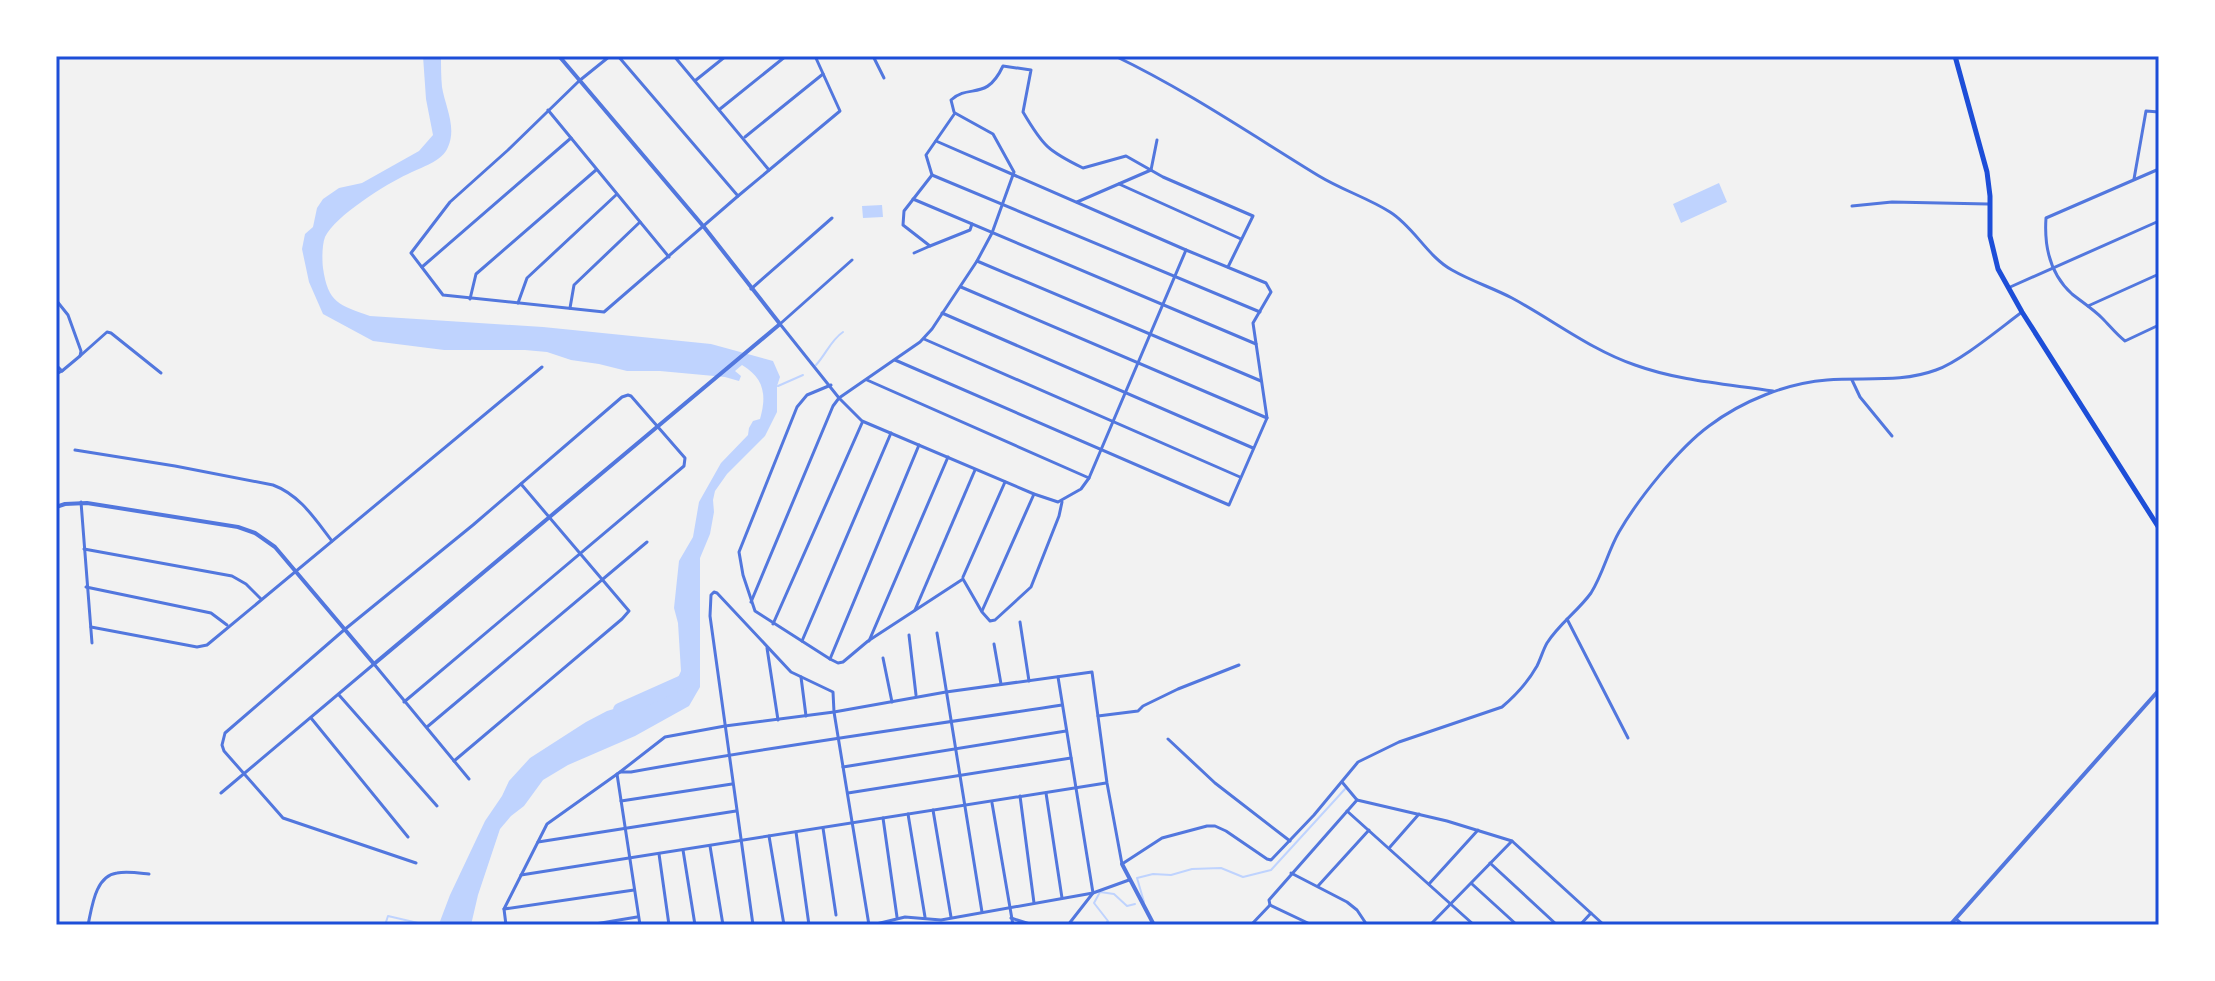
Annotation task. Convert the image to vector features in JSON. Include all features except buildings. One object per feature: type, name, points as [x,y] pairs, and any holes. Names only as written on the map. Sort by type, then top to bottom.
[{"type":"main road","points":[[1955,56],[1987,172],[1991,204],[1990,236],[1998,269],[2159,528]]},
{"type":"street","points":[[559,56],[704,227],[839,398],[862,421],[1051,501],[1062,501],[1081,489],[1089,478],[1186,250]]},
{"type":"street","points":[[610,56],[579,81],[450,202],[411,253],[443,295],[604,312],[840,111],[815,56]]},
{"type":"street","points":[[618,56],[738,196]]},
{"type":"street","points":[[674,56],[770,170]]},
{"type":"street","points":[[696,80],[726,56]]},
{"type":"street","points":[[720,109],[786,56]]},
{"type":"street","points":[[873,56],[884,78]]},
{"type":"street","points":[[1115,56],[1212,109],[1331,182],[1387,210],[1406,224],[1452,270],[1512,298],[1624,361],[1671,375],[1776,391]]},
{"type":"street","points":[[751,602],[833,406],[839,398],[924,339],[977,261],[992,233],[1014,172],[993,134],[955,113],[951,100],[956,96],[979,91],[992,84],[1003,66],[1031,70],[1023,112],[1039,139],[1055,154],[1083,168],[1126,156],[1253,216],[1228,267]]},
{"type":"street","points":[[744,138],[823,74]]},
{"type":"street","points":[[548,110],[669,257]]},
{"type":"street","points":[[2134,179],[2146,111],[2159,112]]},
{"type":"street","points":[[932,175],[926,155],[955,113]]},
{"type":"street","points":[[422,267],[571,138]]},
{"type":"street","points":[[1151,170],[1157,140]]},
{"type":"street","points":[[895,360],[1229,505],[1267,418],[1253,323],[1271,292],[1266,283],[936,141]]},
{"type":"street","points":[[2159,169],[2046,218],[2046,247],[2052,268],[2070,292],[2125,341],[2159,325]]},
{"type":"street","points":[[470,299],[476,274],[596,170]]},
{"type":"street","points":[[1076,203],[1151,170]]},
{"type":"street","points":[[930,246],[903,225],[904,211],[932,175]]},
{"type":"street","points":[[932,175],[1260,312]]},
{"type":"street","points":[[1119,184],[1241,239]]},
{"type":"street","points":[[518,303],[527,278],[617,195]]},
{"type":"street","points":[[913,199],[1256,344]]},
{"type":"street","points":[[1852,206],[1892,202],[1991,204]]},
{"type":"street","points":[[751,289],[832,218]]},
{"type":"street","points":[[2008,288],[2159,221]]},
{"type":"street","points":[[570,308],[574,285],[640,222]]},
{"type":"street","points":[[914,253],[970,230],[972,224]]},
{"type":"street","points":[[221,793],[709,384],[852,260]]},
{"type":"street","points":[[977,261],[1263,381]]},
{"type":"street","points":[[2088,306],[2159,274]]},
{"type":"street","points":[[960,287],[1267,418]]},
{"type":"street","points":[[56,300],[68,315],[80,356]]},
{"type":"street","points":[[1122,864],[1162,838],[1207,826],[1226,831],[1271,860],[1358,762],[1453,722],[1502,707],[1515,696],[1529,679],[1546,645],[1591,592],[1626,520],[1665,471],[1710,425],[1776,391],[1809,382],[1898,378],[1937,370],[2022,312]]},
{"type":"street","points":[[942,313],[1253,448]]},
{"type":"street","points":[[56,374],[104,333],[111,333],[161,373]]},
{"type":"street","points":[[924,339],[1240,477]]},
{"type":"street","points":[[56,365],[62,371]]},
{"type":"street","points":[[91,627],[197,647],[207,645],[542,367]]},
{"type":"street","points":[[867,380],[1089,478]]},
{"type":"street","points":[[1852,380],[1860,397],[1892,436]]},
{"type":"street","points":[[831,385],[807,395],[797,407],[739,552],[755,611],[830,659],[843,662],[868,641],[963,579],[1005,482]]},
{"type":"street","points":[[404,702],[684,466],[685,458],[634,399],[625,395],[225,733],[224,751],[283,818],[416,863]]},
{"type":"street","points":[[773,624],[862,421]]},
{"type":"street","points":[[802,641],[891,433]]},
{"type":"street","points":[[830,659],[919,445]]},
{"type":"street","points":[[75,450],[273,485],[297,498],[332,541]]},
{"type":"street","points":[[868,641],[948,457]]},
{"type":"street","points":[[915,610],[975,469]]},
{"type":"street","points":[[454,761],[629,611],[521,484]]},
{"type":"street","points":[[982,612],[1034,494]]},
{"type":"street","points":[[963,579],[982,612],[990,621],[995,620],[1031,587],[1062,501]]},
{"type":"street","points":[[81,502],[92,643]]},
{"type":"street","points":[[56,507],[81,502],[238,527],[265,539],[295,570],[469,779]]},
{"type":"street","points":[[426,728],[647,542]]},
{"type":"street","points":[[84,549],[232,576],[246,584],[261,599]]},
{"type":"street","points":[[86,587],[211,613],[229,626]]},
{"type":"street","points":[[753,925],[710,616],[711,595],[714,592],[791,672],[833,692],[870,925],[905,917],[941,920],[1093,893],[1129,880]]},
{"type":"street","points":[[1567,619],[1628,738]]},
{"type":"street","points":[[1020,622],[1029,681]]},
{"type":"street","points":[[937,633],[982,912]]},
{"type":"street","points":[[909,635],[917,696]]},
{"type":"street","points":[[994,644],[1001,684]]},
{"type":"street","points":[[767,647],[778,720]]},
{"type":"street","points":[[883,658],[892,702]]},
{"type":"street","points":[[1098,716],[1138,711],[1178,689],[1239,665]]},
{"type":"street","points":[[506,925],[504,909],[547,824],[665,737],[834,712],[917,696],[1092,672],[1122,864],[1154,925]]},
{"type":"street","points":[[801,677],[806,716]]},
{"type":"street","points":[[1058,677],[1093,893],[1068,925]]},
{"type":"street","points":[[1950,925],[2159,690]]},
{"type":"street","points":[[339,694],[437,806]]},
{"type":"street","points":[[618,773],[1062,705]]},
{"type":"street","points":[[311,718],[408,837]]},
{"type":"street","points":[[843,767],[1066,731]]},
{"type":"street","points":[[1168,739],[1215,783],[1290,841]]},
{"type":"street","points":[[848,793],[1071,758]]},
{"type":"street","points":[[618,773],[640,925]]},
{"type":"street","points":[[1342,782],[1357,800],[1512,841],[1604,925]]},
{"type":"street","points":[[521,875],[1107,783]]},
{"type":"street","points":[[621,801],[732,784]]},
{"type":"street","points":[[1046,793],[1062,898]]},
{"type":"street","points":[[1020,796],[1034,903]]},
{"type":"street","points":[[1251,925],[1270,905],[1269,900],[1291,873],[1357,800]]},
{"type":"street","points":[[991,801],[1013,925]]},
{"type":"street","points":[[933,810],[951,918]]},
{"type":"street","points":[[538,842],[736,811]]},
{"type":"street","points":[[1347,811],[1474,925]]},
{"type":"street","points":[[908,814],[925,917]]},
{"type":"street","points":[[1389,847],[1419,814]]},
{"type":"street","points":[[883,818],[897,919]]},
{"type":"street","points":[[823,828],[836,915]]},
{"type":"street","points":[[1317,886],[1369,830]]},
{"type":"street","points":[[1429,884],[1478,830]]},
{"type":"street","points":[[796,832],[809,925]]},
{"type":"street","points":[[769,836],[784,925]]},
{"type":"street","points":[[1430,925],[1436,923],[1512,841]]},
{"type":"street","points":[[710,846],[723,925]]},
{"type":"street","points":[[683,850],[695,925]]},
{"type":"street","points":[[659,854],[669,925]]},
{"type":"street","points":[[1490,863],[1557,925]]},
{"type":"street","points":[[88,925],[98,888],[109,876],[118,873],[149,874]]},
{"type":"street","points":[[1291,873],[1347,902],[1367,925]]},
{"type":"street","points":[[1471,883],[1517,925]]},
{"type":"street","points":[[504,909],[634,890]]},
{"type":"street","points":[[1270,905],[1312,925]]},
{"type":"street","points":[[1580,925],[1591,913]]},
{"type":"street","points":[[589,925],[638,917]]},
{"type":"street","points":[[905,917],[907,925]]},
{"type":"street","points":[[1011,918],[1033,925]]},
{"type":"street","points":[[1956,919],[1963,925]]},
{"type":"water","points":[[423,56],[441,56],[442,87],[451,124],[448,147],[436,160],[362,201],[339,220],[325,237],[322,252],[325,280],[337,301],[370,316],[543,327],[711,344],[773,361],[780,377],[777,412],[765,436],[727,474],[715,491],[710,534],[700,558],[700,687],[689,706],[543,780],[524,806],[500,829],[471,925],[439,924],[485,821],[509,781],[530,758],[586,722],[607,711],[663,694],[676,682],[681,671],[674,608],[679,561],[693,537],[699,502],[721,463],[748,435],[753,421],[760,419],[763,395],[759,381],[742,365],[735,371],[741,376],[739,381],[660,371],[627,371],[547,352],[444,350],[373,341],[323,314],[309,282],[302,249],[305,234],[313,227],[317,208],[323,199],[339,188],[362,183],[419,151],[433,135],[426,99]]},
{"type":"water","points":[[1719,183],[1727,202],[1681,223],[1673,204]]},
{"type":"water","points":[[882,205],[883,217],[863,218],[862,206]]},
{"type":"waterway","points":[[816,365],[843,332]]},
{"type":"waterway","points":[[778,386],[803,375]]},
{"type":"waterway","points":[[620,710],[685,681]]},
{"type":"waterway","points":[[1144,902],[1137,878],[1153,874],[1171,875],[1192,869],[1221,868],[1243,877],[1271,870],[1345,789]]},
{"type":"waterway","points":[[1104,925],[1108,921],[1094,903],[1100,892],[1114,894],[1127,906],[1135,904]]},
{"type":"waterway","points":[[385,925],[388,916],[438,925]]},
{"type":"waterway","points":[[1018,922],[1026,925]]}]
